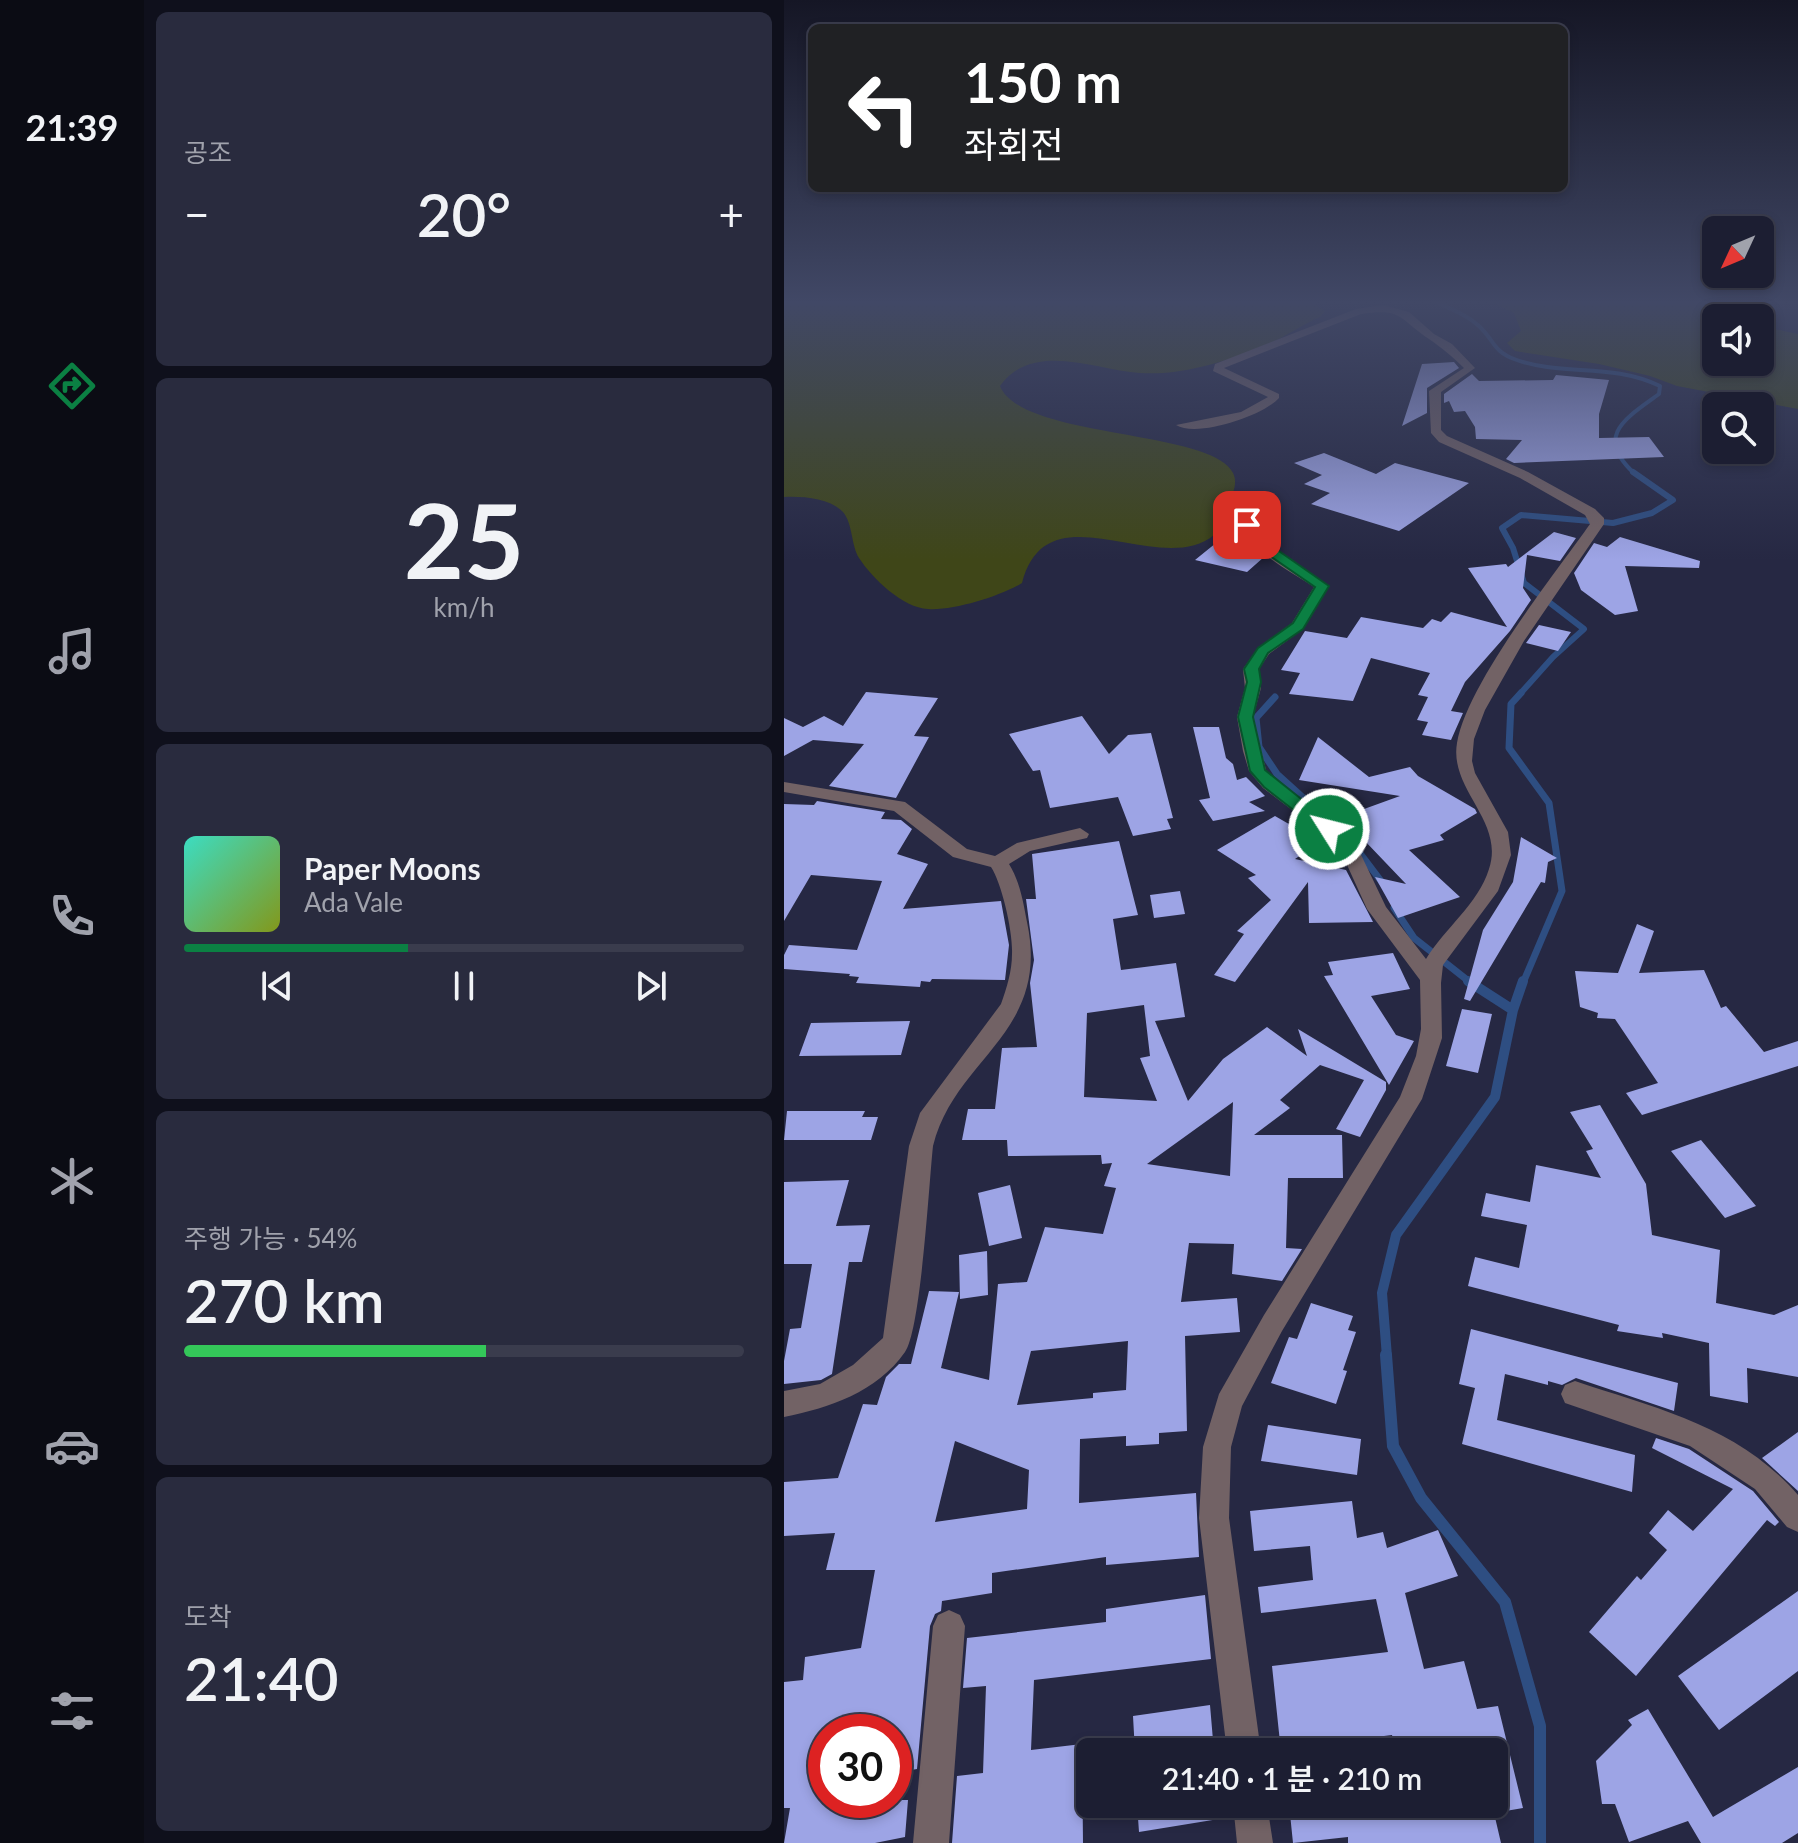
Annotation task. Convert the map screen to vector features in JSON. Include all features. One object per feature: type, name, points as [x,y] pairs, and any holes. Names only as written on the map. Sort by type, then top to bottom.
[{"type":"street","points":[[1182,425],[1237,416],[1264,407],[1275,396],[1258,388]]},
{"type":"street","points":[[1242,1738],[1214,1518],[1217,1447],[1229,1403],[1273,1323],[1411,1099],[1424,1068],[1432,1032],[1435,966],[1487,893],[1499,872],[1503,852],[1500,838],[1467,779],[1463,757],[1466,734],[1481,699],[1597,521],[1524,475],[1443,439],[1435,431],[1435,391],[1440,388]]},
{"type":"street","points":[[1253,503],[1245,516],[1256,538],[1322,586],[1298,626],[1263,651],[1251,669],[1254,682],[1245,717],[1258,771],[1269,784],[1346,842],[1377,909],[1435,966]]},
{"type":"street","points":[[784,787],[899,806],[916,814],[946,844],[963,855],[998,862],[1024,847],[1080,834]]},
{"type":"street","points":[[784,1404],[825,1396],[863,1374],[895,1344],[902,1312],[921,1146],[928,1119],[994,1031],[1011,1005],[1019,982],[1023,951],[1008,878],[998,862]]},
{"type":"street","points":[[1575,1394],[1699,1436],[1765,1479],[1798,1517]]},
{"type":"street","points":[[931,1843],[949,1626]]},
{"type":"street","points":[[1252,1818],[1255,1843]]},
{"type":"green space","points":[[784,388],[1002,388],[1015,403],[1042,416],[1191,448],[1218,459],[1233,473],[1235,480],[1220,528],[1214,535],[1191,546],[1164,548],[1079,537],[1055,541],[1035,555],[1022,583],[990,597],[938,609],[908,603],[889,591],[872,574],[859,558],[849,522],[837,507],[815,499],[784,497]]},
{"type":"green space","points":[[1688,388],[1798,388],[1798,409],[1774,404],[1774,392],[1709,392]]},
{"type":"building","points":[[1414,388],[1427,388],[1427,413],[1402,426]]},
{"type":"building","points":[[1452,388],[1607,388],[1599,414],[1599,438],[1649,437],[1664,457],[1514,463],[1506,459],[1522,440],[1476,439],[1475,427],[1465,411],[1454,412],[1449,401],[1444,403],[1444,394]]},
{"type":"building","points":[[1324,453],[1376,474],[1395,463],[1469,483],[1399,531],[1311,504],[1330,493],[1304,484],[1322,475],[1294,463]]},
{"type":"building","points":[[1554,532],[1576,538],[1560,561],[1527,555],[1523,588],[1531,600],[1510,631],[1465,682],[1451,711],[1463,713],[1451,740],[1422,735],[1428,722],[1417,720],[1428,697],[1418,695],[1430,673],[1371,658],[1353,701],[1289,694],[1300,673],[1281,670],[1305,631],[1347,638],[1361,617],[1423,628],[1432,619],[1441,622],[1451,612],[1507,627],[1468,568],[1506,564],[1508,567]]},
{"type":"building","points":[[1620,537],[1700,561],[1699,568],[1625,566],[1638,611],[1615,615],[1581,590],[1574,573],[1594,543],[1607,547]]},
{"type":"building","points":[[1216,543],[1258,552],[1264,557],[1247,572],[1195,560]]},
{"type":"building","points":[[1539,625],[1571,632],[1558,651],[1526,643]]},
{"type":"building","points":[[866,692],[938,698],[914,736],[929,737],[896,798],[829,786],[864,744],[813,740],[784,756],[784,718],[803,727],[824,716],[843,726]]},
{"type":"building","points":[[1082,716],[1109,754],[1128,735],[1151,733],[1173,818],[1167,819],[1171,829],[1133,836],[1118,797],[1050,808],[1040,770],[1033,771],[1009,734]]},
{"type":"building","points":[[1193,727],[1219,727],[1226,758],[1233,764],[1237,780],[1246,777],[1265,796],[1249,802],[1265,811],[1213,821],[1199,800],[1210,798]]},
{"type":"building","points":[[1318,737],[1369,777],[1410,767],[1418,776],[1475,809],[1477,813],[1440,835],[1444,840],[1409,850],[1460,897],[1398,918],[1375,877],[1406,884],[1342,817],[1400,796],[1299,780]]},
{"type":"building","points":[[817,801],[885,812],[881,819],[901,820],[912,829],[897,854],[928,864],[903,909],[1001,901],[1009,945],[1005,980],[932,979],[930,982],[921,981],[920,987],[856,983],[859,977],[850,974],[784,969],[784,955],[789,945],[857,950],[882,881],[811,875],[784,921],[784,804],[814,805]]},
{"type":"building","points":[[1275,816],[1301,831],[1307,826],[1325,839],[1295,859],[1346,870],[1373,922],[1309,923],[1308,882],[1235,982],[1214,975],[1244,934],[1237,931],[1271,900],[1248,878],[1256,875],[1217,850]]},
{"type":"building","points":[[1521,837],[1557,858],[1548,862],[1545,883],[1541,882],[1470,1001],[1464,999],[1483,930],[1513,882]]},
{"type":"building","points":[[1119,841],[1138,915],[1113,919],[1121,970],[1176,963],[1185,1017],[1155,1021],[1188,1101],[1223,1059],[1267,1027],[1307,1056],[1298,1029],[1386,1082],[1386,1090],[1360,1137],[1336,1129],[1364,1080],[1320,1065],[1280,1100],[1290,1108],[1254,1135],[1342,1135],[1343,1178],[1288,1178],[1286,1248],[1302,1249],[1282,1281],[1232,1274],[1234,1244],[1189,1243],[1181,1302],[1237,1298],[1240,1332],[1185,1336],[1187,1431],[1159,1433],[1159,1444],[1126,1446],[1126,1436],[1080,1439],[1079,1503],[1196,1493],[1199,1557],[1106,1565],[1106,1557],[992,1573],[992,1593],[942,1601],[941,1611],[935,1614],[930,1626],[917,1769],[912,1770],[912,1714],[808,1714],[808,1818],[907,1818],[905,1837],[875,1843],[784,1843],[790,1808],[784,1808],[784,1682],[803,1680],[805,1657],[861,1648],[875,1570],[826,1570],[835,1533],[784,1536],[784,1482],[838,1478],[863,1404],[877,1405],[886,1377],[899,1364],[911,1364],[929,1291],[959,1292],[941,1368],[989,1380],[998,1284],[1027,1282],[1045,1227],[1103,1234],[1116,1188],[1104,1186],[1112,1163],[1102,1164],[1101,1155],[1008,1156],[1007,1140],[962,1140],[968,1109],[995,1109],[1002,1048],[1037,1047],[1030,983],[1034,960],[1026,899],[1036,899],[1032,854]],"holes":[[[1144,1005],[1150,1056],[1140,1058],[1157,1101],[1084,1097],[1087,1013]],[[1233,1102],[1230,1176],[1147,1164]],[[1128,1341],[1126,1390],[1093,1393],[1093,1398],[1017,1405],[1031,1351]],[[955,1441],[1029,1470],[1027,1509],[935,1522]]]},
{"type":"building","points":[[1180,891],[1185,914],[1154,918],[1150,895]]},
{"type":"building","points":[[1637,924],[1654,931],[1639,973],[1704,970],[1721,1008],[1726,1006],[1764,1052],[1798,1041],[1798,1066],[1642,1115],[1626,1093],[1658,1083],[1615,1019],[1597,1018],[1598,1013],[1580,1007],[1575,971],[1618,973]]},
{"type":"building","points":[[1393,953],[1410,989],[1371,996],[1396,1035],[1414,1041],[1389,1085],[1324,976],[1333,975],[1328,962]]},
{"type":"building","points":[[1462,1009],[1492,1014],[1478,1073],[1446,1066]]},
{"type":"building","points":[[910,1021],[901,1055],[799,1056],[811,1023]]},
{"type":"building","points":[[1600,1105],[1646,1184],[1652,1235],[1720,1250],[1716,1303],[1774,1315],[1798,1305],[1798,1377],[1747,1368],[1748,1403],[1710,1396],[1709,1343],[1662,1333],[1663,1338],[1617,1331],[1619,1325],[1468,1286],[1475,1257],[1519,1268],[1527,1225],[1481,1216],[1486,1193],[1530,1202],[1536,1165],[1601,1178],[1586,1151],[1593,1149],[1570,1112]]},
{"type":"building","points":[[787,1111],[865,1111],[862,1117],[878,1117],[871,1140],[784,1140]]},
{"type":"building","points":[[1701,1140],[1756,1206],[1725,1218],[1671,1151]]},
{"type":"building","points":[[849,1180],[836,1226],[870,1225],[862,1262],[849,1262],[832,1374],[821,1380],[784,1384],[784,1361],[790,1329],[801,1328],[812,1264],[784,1264],[784,1182]]},
{"type":"building","points":[[1010,1185],[1022,1238],[989,1246],[978,1193]]},
{"type":"building","points":[[987,1251],[988,1295],[960,1299],[959,1255]]},
{"type":"building","points":[[1311,1303],[1353,1316],[1348,1330],[1356,1332],[1336,1404],[1271,1383],[1289,1337],[1297,1339]]},
{"type":"building","points":[[1471,1329],[1678,1383],[1674,1411],[1576,1378],[1562,1385],[1548,1381],[1548,1385],[1505,1374],[1497,1420],[1635,1455],[1632,1492],[1462,1444],[1475,1388],[1459,1384]]},
{"type":"building","points":[[1268,1425],[1361,1439],[1357,1475],[1261,1461]]},
{"type":"building","points":[[1798,1432],[1798,1491],[1762,1458]]},
{"type":"building","points":[[1656,1438],[1689,1449],[1753,1491],[1779,1522],[1775,1526],[1767,1520],[1636,1676],[1589,1632],[1637,1576],[1641,1580],[1667,1550],[1649,1533],[1668,1510],[1693,1531],[1733,1489],[1652,1448]]},
{"type":"building","points":[[1352,1501],[1357,1538],[1383,1532],[1387,1548],[1438,1530],[1458,1576],[1405,1593],[1424,1669],[1464,1661],[1477,1709],[1498,1706],[1506,1738],[1393,1738],[1392,1735],[1280,1738],[1272,1666],[1388,1652],[1376,1599],[1261,1613],[1258,1587],[1313,1580],[1310,1546],[1254,1551],[1250,1511]]},
{"type":"building","points":[[1798,1591],[1798,1671],[1719,1730],[1678,1676]]},
{"type":"building","points":[[1205,1595],[1211,1659],[1034,1680],[1031,1750],[1076,1745],[1076,1818],[1083,1818],[1083,1843],[952,1843],[957,1776],[983,1773],[986,1686],[963,1688],[967,1638],[1106,1622],[1106,1609]]},
{"type":"building","points":[[1210,1705],[1213,1738],[1134,1738],[1133,1716]]},
{"type":"building","points":[[1648,1709],[1713,1817],[1798,1767],[1798,1833],[1782,1843],[1701,1843],[1688,1821],[1629,1842],[1615,1804],[1602,1804],[1596,1761],[1632,1725],[1628,1720]]},
{"type":"building","points":[[1508,1747],[1523,1808],[1508,1811]]},
{"type":"building","points":[[1138,1818],[1225,1818],[1139,1832]]},
{"type":"building","points":[[1290,1818],[1495,1818],[1501,1843],[1348,1843],[1348,1837],[1293,1843]]},
{"type":"waterway","points":[[1633,472],[1616,449],[1615,438],[1626,420],[1659,394],[1660,388]]},
{"type":"waterway","points":[[1519,695],[1553,657],[1584,629],[1524,583],[1513,548],[1502,528],[1521,515],[1613,523],[1652,513],[1673,500],[1633,472]]},
{"type":"waterway","points":[[1521,693],[1511,704],[1509,748],[1549,803],[1562,891],[1523,983]]},
{"type":"waterway","points":[[1275,697],[1256,718],[1259,747],[1277,774],[1341,832]]},
{"type":"waterway","points":[[1356,848],[1384,885]]},
{"type":"waterway","points":[[1394,908],[1414,938],[1471,983]]},
{"type":"waterway","points":[[1513,1010],[1523,981]]},
{"type":"waterway","points":[[1471,983],[1513,1010]]},
{"type":"waterway","points":[[1387,1357],[1382,1293],[1396,1235],[1495,1097],[1513,1010]]},
{"type":"waterway","points":[[1386,1355],[1393,1446],[1421,1498],[1505,1602],[1540,1726],[1540,1843]]},
{"type":"route","points":[[1247,525],[1271,552],[1322,586],[1322,591],[1298,626],[1263,651],[1251,669],[1254,682],[1245,717],[1258,771],[1269,784],[1329,829]]}]
